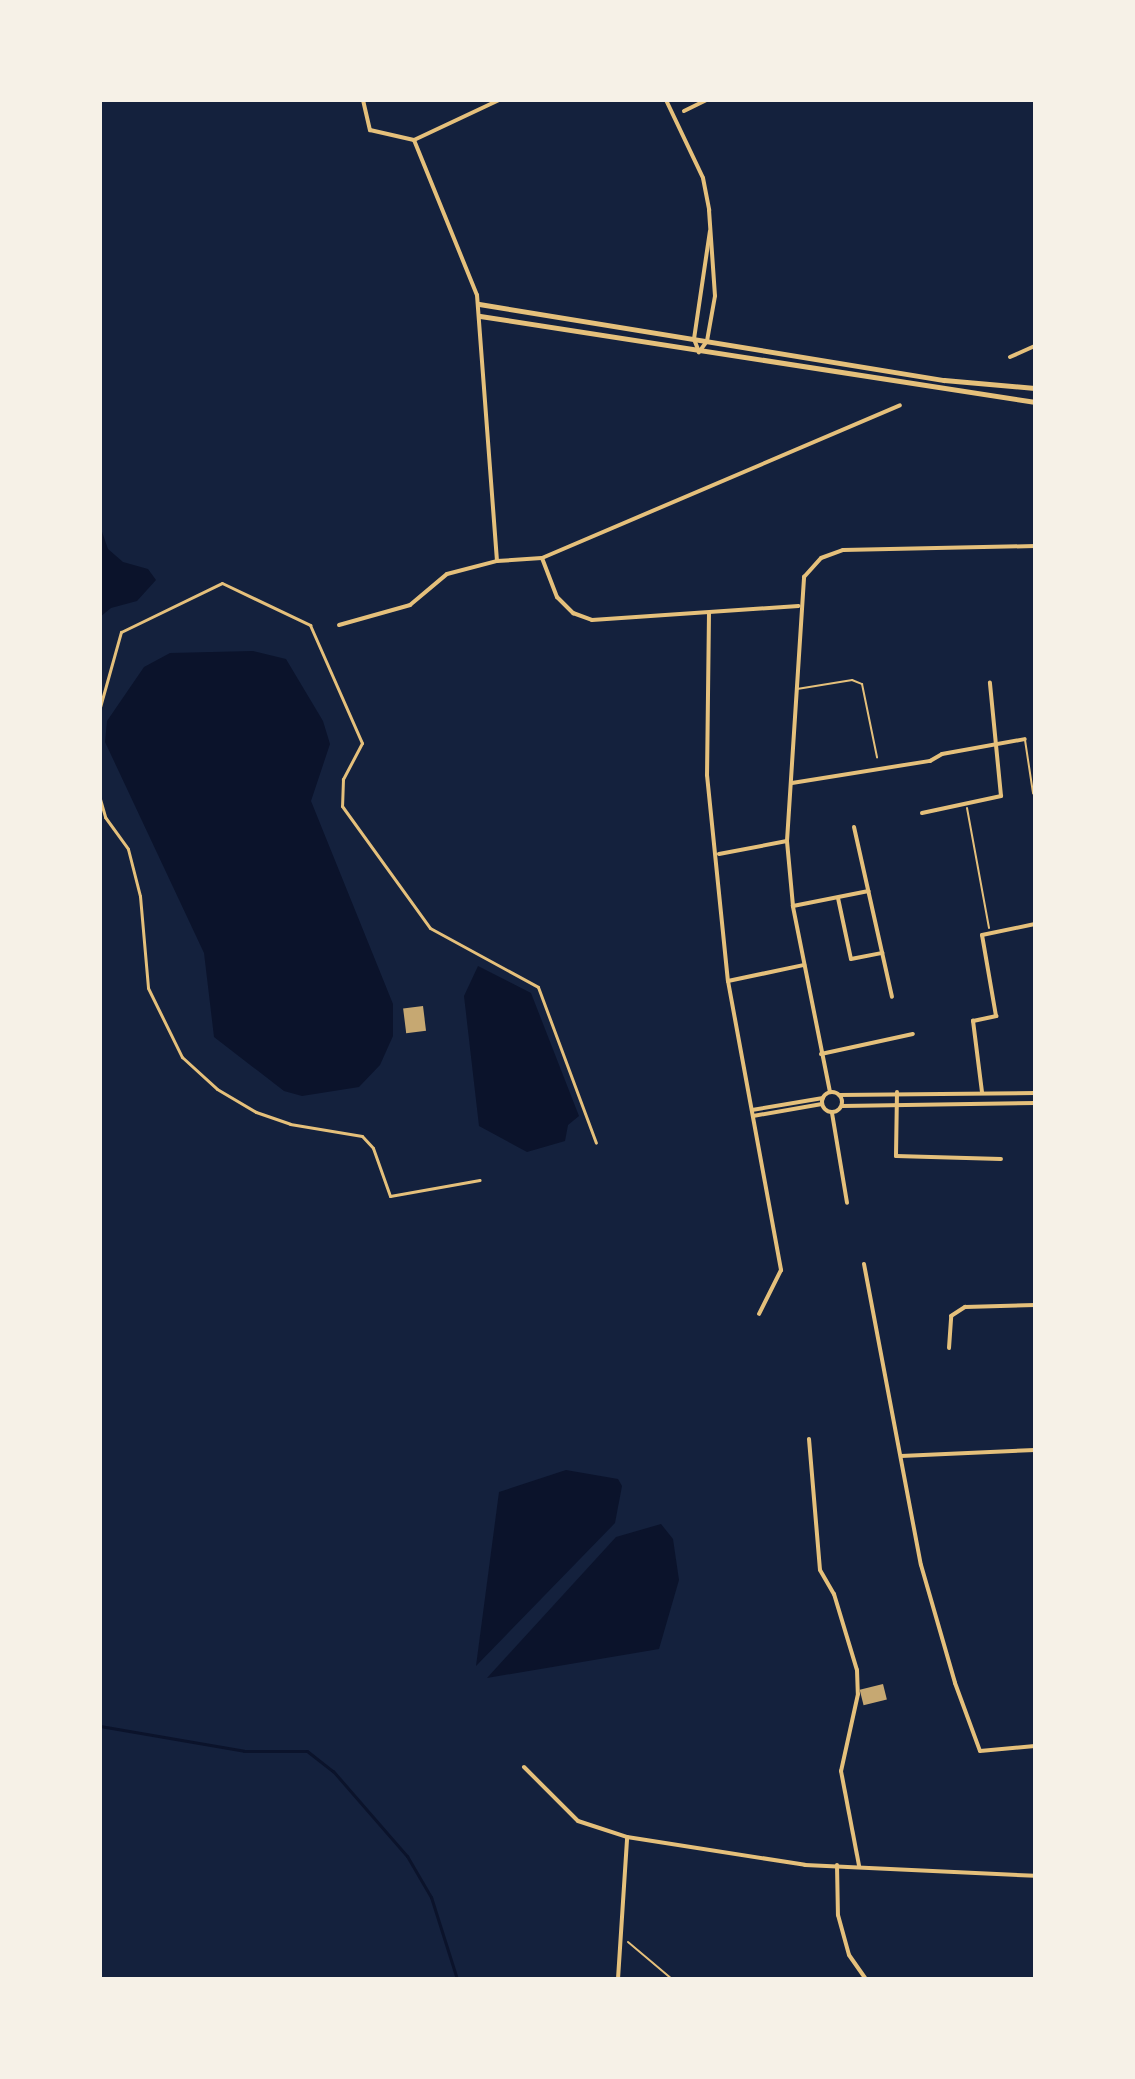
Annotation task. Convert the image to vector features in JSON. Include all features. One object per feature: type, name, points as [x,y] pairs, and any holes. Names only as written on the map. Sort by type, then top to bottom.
[{"type":"street","points":[[363,100],[370,130],[414,140],[499,100]]},
{"type":"street","points":[[666,100],[703,178],[710,231],[715,296],[707,341],[699,352]]},
{"type":"street","points":[[684,111],[707,100]]},
{"type":"street","points":[[414,140],[465,256],[479,304],[497,561]]},
{"type":"street","points":[[699,352],[694,339],[710,231]]},
{"type":"street","points":[[479,304],[944,380],[1035,388]]},
{"type":"street","points":[[480,316],[1035,402]]},
{"type":"street","points":[[1010,357],[1035,346]]},
{"type":"street","points":[[339,625],[410,605],[447,574],[497,561],[542,558],[900,405]]},
{"type":"street","points":[[830,1092],[793,906],[787,841],[797,689],[799,590],[814,564],[843,550],[1035,546]]},
{"type":"street","points":[[542,558],[557,597],[573,613],[592,620],[799,606]]},
{"type":"street","points":[[100,707],[121,632],[222,583],[310,625],[362,743],[343,779],[342,806],[430,928],[538,987],[596,1143]]},
{"type":"street","points":[[709,613],[707,775],[718,854],[728,981],[781,1270],[759,1314]]},
{"type":"street","points":[[922,813],[1001,796],[990,683]]},
{"type":"street","points":[[792,783],[930,761],[942,754],[1025,739]]},
{"type":"street","points":[[100,799],[105,817],[128,849],[140,896],[148,988],[182,1057],[217,1089],[256,1112],[290,1124],[362,1136],[373,1148],[390,1196],[480,1180]]},
{"type":"street","points":[[854,827],[892,997]]},
{"type":"street","points":[[718,854],[787,841]]},
{"type":"street","points":[[793,906],[869,891]]},
{"type":"street","points":[[838,898],[851,959],[882,953]]},
{"type":"street","points":[[982,1092],[971,1034],[973,1021],[996,1016],[982,935],[1035,924]]},
{"type":"street","points":[[728,981],[804,965]]},
{"type":"street","points":[[821,1054],[913,1034]]},
{"type":"street","points":[[752,1113],[822,1101],[830,1092]]},
{"type":"street","points":[[830,1092],[839,1095],[897,1092],[1035,1093]]},
{"type":"street","points":[[897,1092],[896,1156],[1001,1159]]},
{"type":"street","points":[[839,1095],[842,1106]]},
{"type":"street","points":[[822,1101],[832,1113],[847,1203]]},
{"type":"street","points":[[832,1113],[842,1106],[1035,1103]]},
{"type":"street","points":[[864,1264],[921,1565],[980,1751],[1035,1746]]},
{"type":"street","points":[[949,1348],[951,1316],[965,1307],[1035,1305]]},
{"type":"street","points":[[809,1439],[820,1570],[834,1594],[857,1670],[858,1694],[841,1771],[859,1866]]},
{"type":"street","points":[[901,1456],[1035,1450]]},
{"type":"street","points":[[524,1767],[578,1821],[627,1837],[837,1865],[1035,1876]]},
{"type":"street","points":[[618,1979],[627,1837]]},
{"type":"street","points":[[837,1865],[838,1915],[849,1955],[866,1979]]},
{"type":"lane","points":[[797,689],[852,680],[862,684],[877,757]]},
{"type":"lane","points":[[1025,739],[1033,793]]},
{"type":"path","points":[[966,803],[990,933]]},
{"type":"path","points":[[620,1937],[672,1979]]},
{"type":"water","points":[[100,526],[108,549],[123,562],[148,569],[156,580],[137,601],[111,608],[100,617]]},
{"type":"water","points":[[253,651],[286,659],[323,721],[330,744],[311,801],[393,1004],[393,1036],[380,1065],[359,1087],[302,1096],[284,1091],[214,1037],[204,953],[105,742],[107,721],[144,667],[170,653]]},
{"type":"water","points":[[478,966],[531,993],[579,1116],[568,1125],[565,1141],[527,1152],[479,1126],[464,996]]},
{"type":"water","points":[[566,1470],[618,1479],[622,1486],[615,1523],[476,1666],[499,1492]]},
{"type":"water","points":[[661,1524],[673,1539],[679,1580],[659,1649],[487,1678],[616,1537]]},
{"type":"building","points":[[423,1006],[426,1031],[406,1033],[403,1008]]},
{"type":"building","points":[[883,1684],[887,1700],[864,1705],[860,1690]]},
{"type":"waterway","points":[[100,1726],[244,1751],[307,1751],[333,1771],[407,1856],[431,1897],[457,1979]]}]
